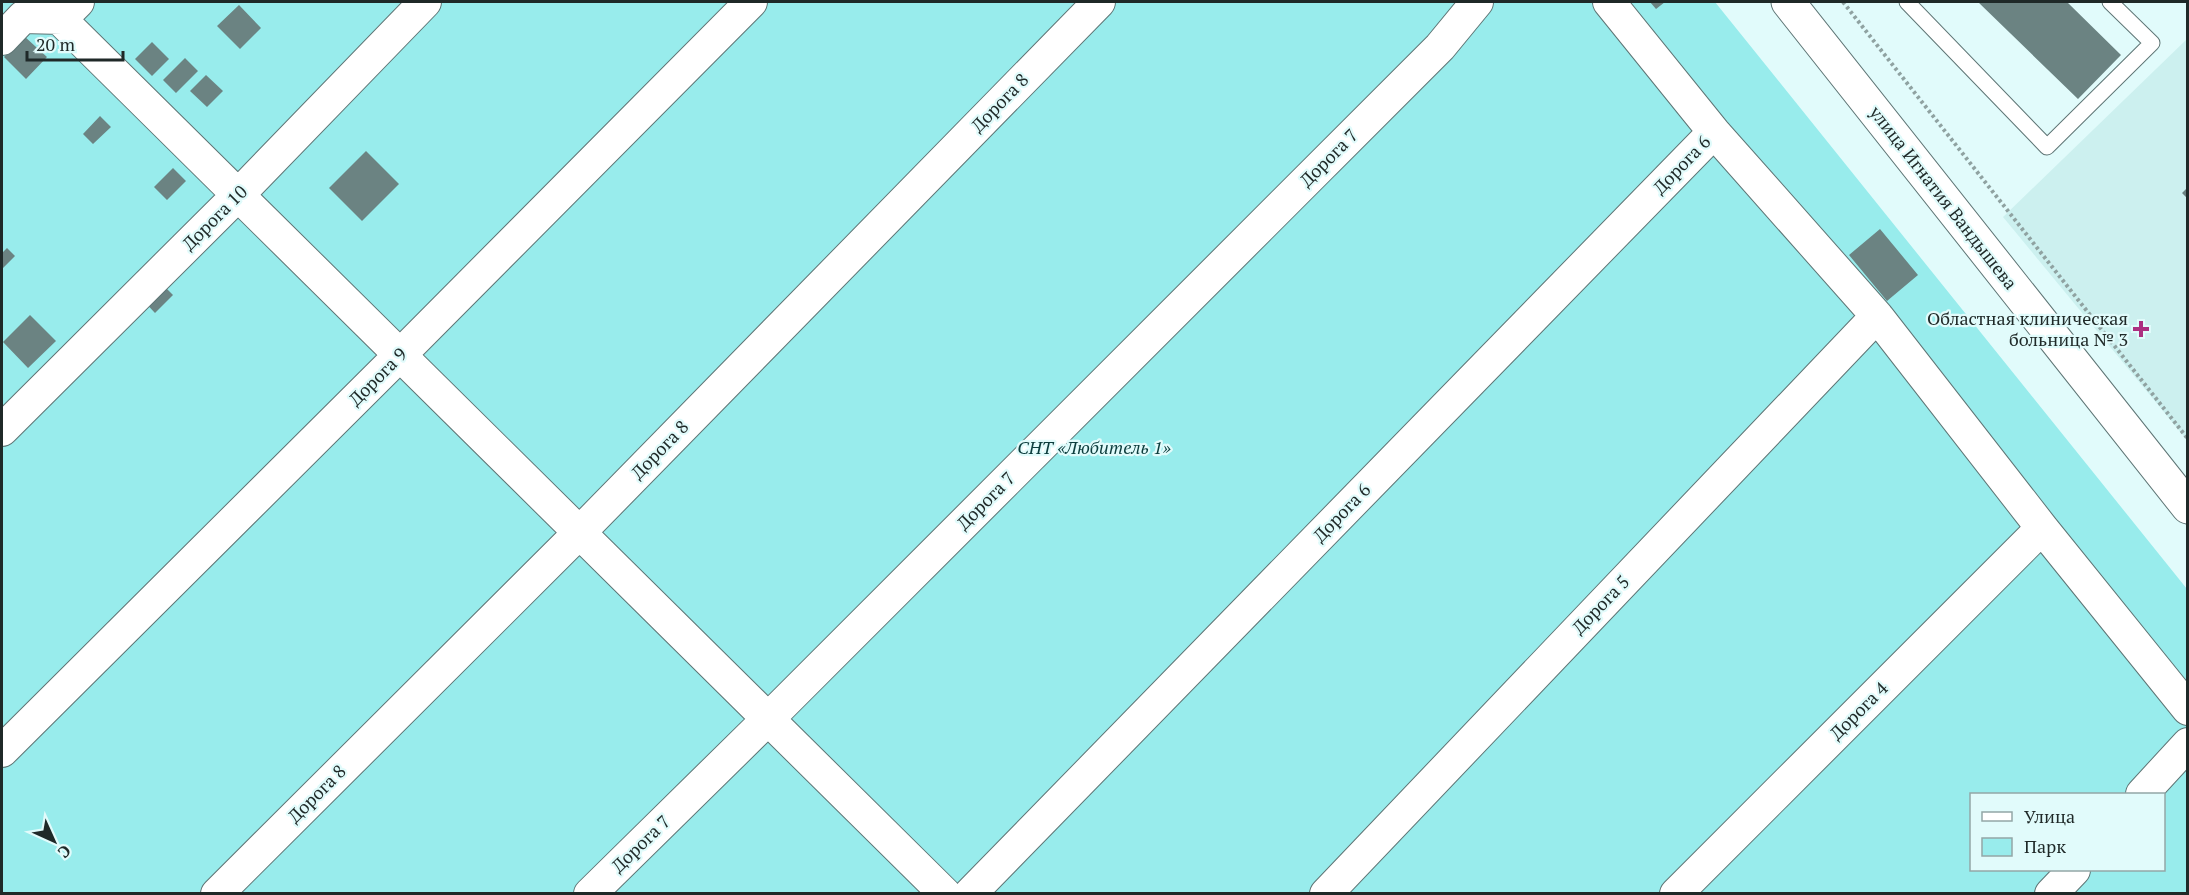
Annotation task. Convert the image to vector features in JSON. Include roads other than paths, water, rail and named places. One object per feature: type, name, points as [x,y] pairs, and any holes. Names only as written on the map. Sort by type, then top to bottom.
[{"type":"street","name":"Дорога 10","points":[[2,430],[239,194],[425,2]]},
{"type":"street","name":"Дорога 9","points":[[2,751],[400,356],[751,2]]},
{"type":"street","name":"Дорога 8","points":[[217,894],[580,532],[1100,2]]},
{"type":"street","name":"Дорога 7","points":[[590,894],[1440,47],[1477,2]]},
{"type":"street","points":[[1608,2],[1714,132],[1877,316],[2187,709]]},
{"type":"street","name":"улица Игнатия Вандышева","points":[[1788,2],[2187,507]]},
{"type":"street","points":[[2,39],[23,17],[61,7],[239,194],[400,356],[945,894]]},
{"type":"street","name":"Дорога 6","points":[[970,894],[1714,132]]},
{"type":"street","name":"Дорога 5","points":[[1326,894],[1877,316]]},
{"type":"street","name":"Дорога 4","points":[[1676,894],[2042,528]]},
{"type":"street","points":[[2144,793],[2187,744]]},
{"type":"street","points":[[2051,894],[2073,871]]},
{"type":"lane","points":[[1907,2],[2048,147],[2152,43],[2110,2]]},
{"type":"place","name":"Областная клиническая больница № 3","points":[[2141,329]]},
{"type":"park label","name":"СНТ «Любитель 1»","points":[[1094,448]]}]
